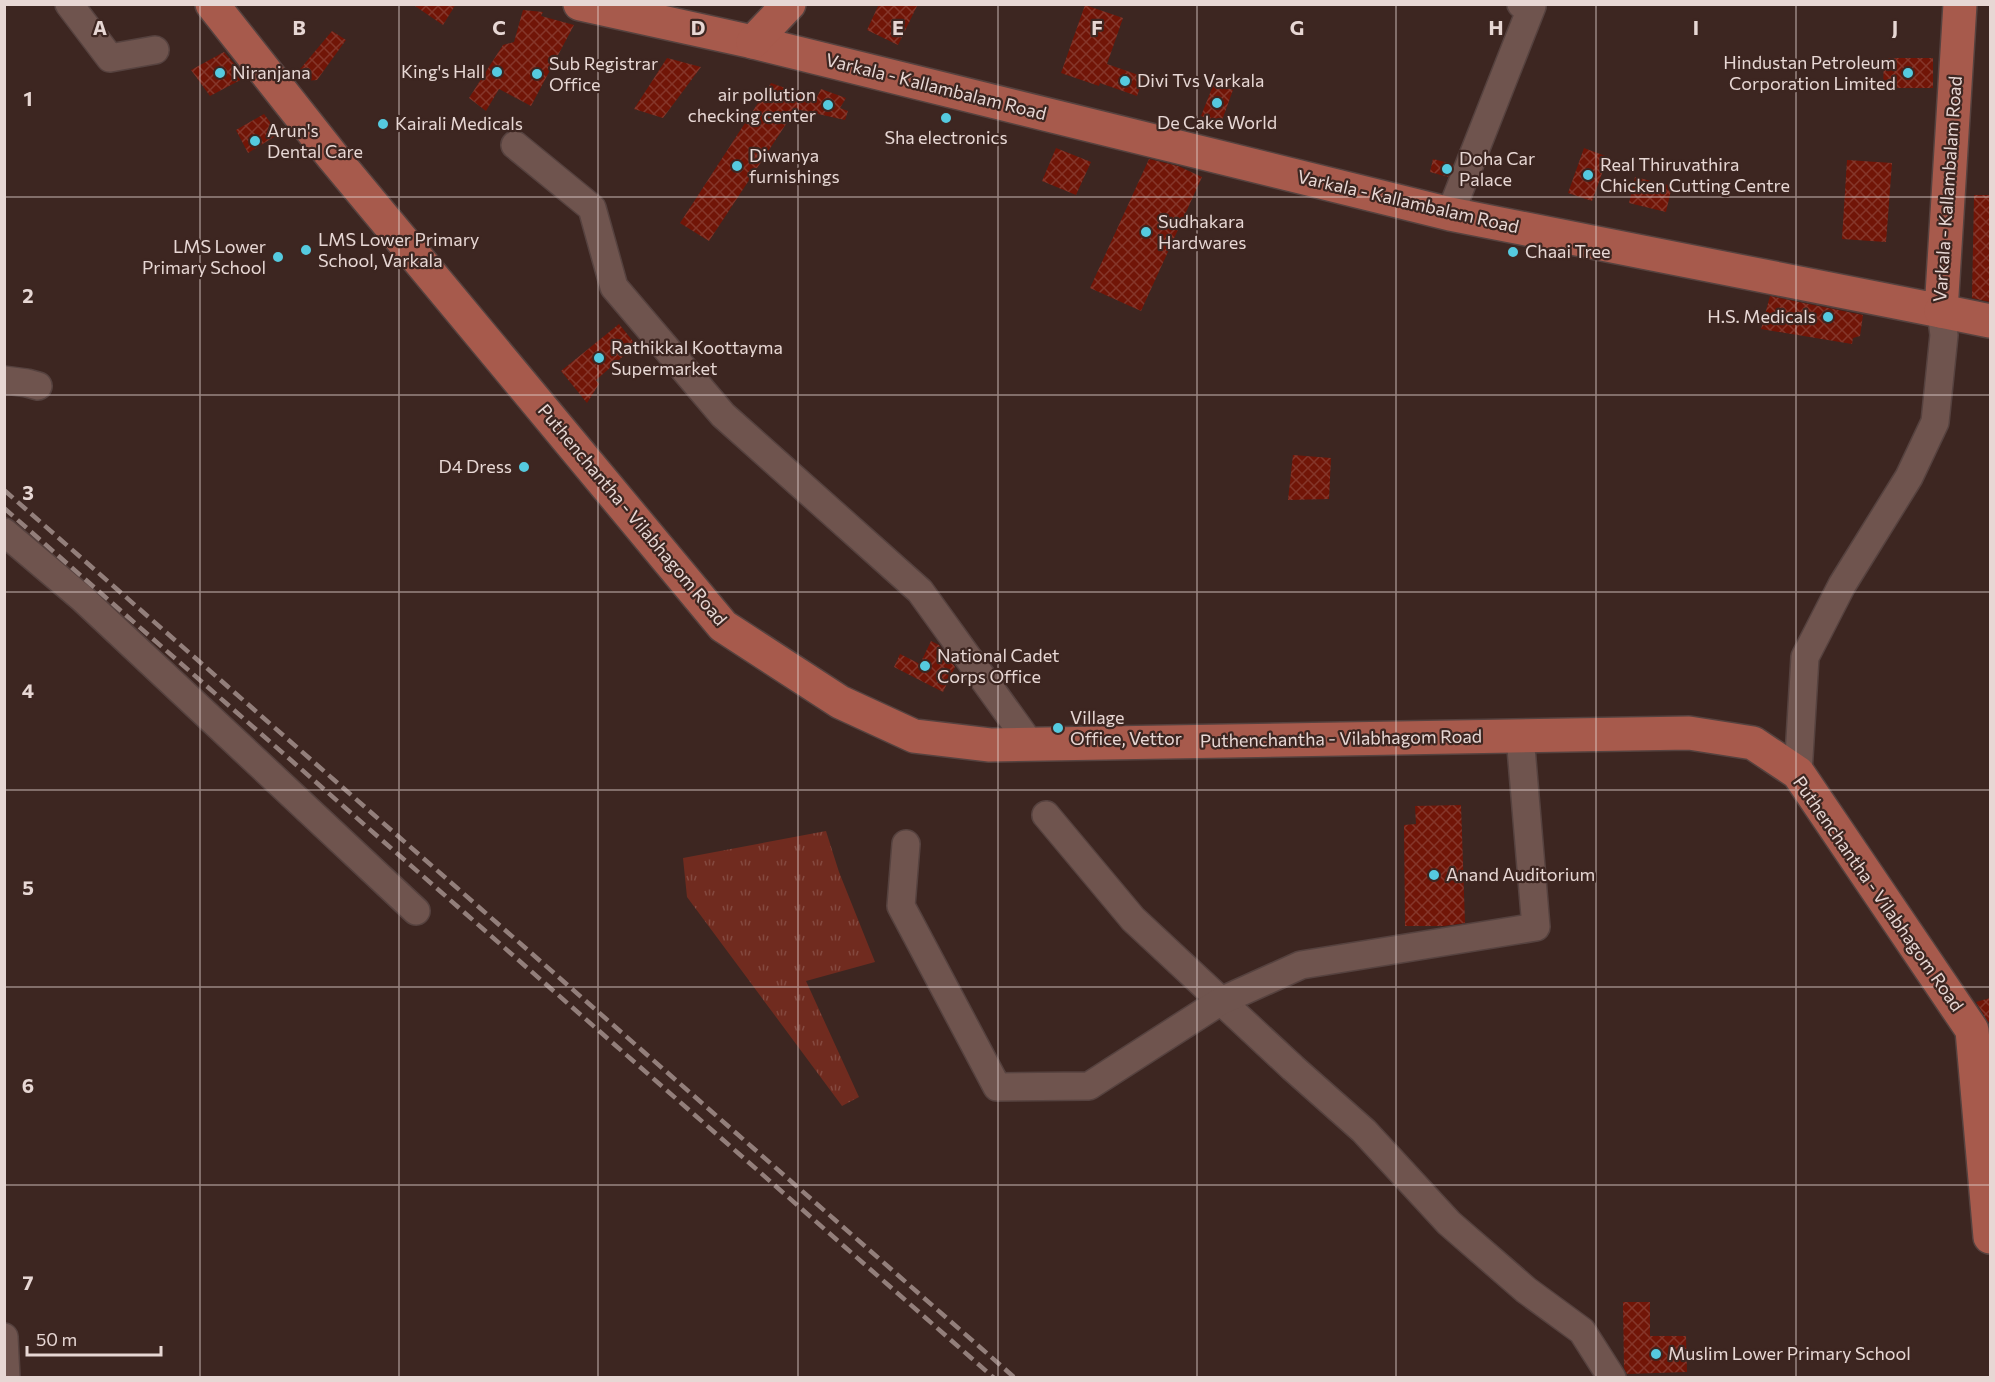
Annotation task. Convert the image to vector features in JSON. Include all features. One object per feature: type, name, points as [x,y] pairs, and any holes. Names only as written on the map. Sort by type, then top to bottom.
[{"type":"main road","name":"Puthenchantha - Vilabhagom Road","points":[[212,4],[333,157],[723,626],[840,702],[914,736],[990,745],[1689,733],[1753,743],[1798,773],[1972,1030],[1990,1237]]},
{"type":"main road","name":"Varkala - Kallambalam Road","points":[[580,4],[753,42],[1450,214],[1941,311],[1960,4]]},
{"type":"main road","points":[[753,42],[789,4]]},
{"type":"main road","points":[[1862,295],[1906,287],[1929,277],[1944,264]]},
{"type":"main road","points":[[1941,311],[1990,321]]},
{"type":"street","points":[[69,4],[110,58],[155,50]]},
{"type":"street","points":[[1450,214],[1528,5]]},
{"type":"street","points":[[514,146],[592,208],[614,288],[723,415],[920,591],[1031,744]]},
{"type":"street","points":[[1798,773],[1805,657],[1842,585],[1909,477],[1935,422],[1944,335],[1941,311]]},
{"type":"street","points":[[4,380],[38,386]]},
{"type":"street","points":[[4,532],[82,598],[416,911]]},
{"type":"street","points":[[906,844],[901,906],[997,1087],[1089,1086],[1221,1001],[1301,965],[1536,927],[1520,736]]},
{"type":"street","points":[[1046,815],[1133,919],[1364,1131],[1449,1223],[1526,1290],[1582,1331],[1612,1377]]},
{"type":"street","points":[[4,1337],[6,1377]]},
{"type":"green space","points":[[826,831],[839,872],[875,962],[806,981],[859,1097],[842,1106],[687,897],[683,858]]},
{"type":"building","points":[[412,4],[456,4],[443,25]]},
{"type":"building","points":[[879,4],[918,4],[898,45],[867,30]]},
{"type":"building","points":[[1085,5],[1123,18],[1107,64],[1144,77],[1137,96],[1061,73]]},
{"type":"building","points":[[523,10],[543,12],[541,16],[574,25],[531,106],[499,89],[486,111],[469,98],[503,45],[514,42]]},
{"type":"building","points":[[332,31],[346,40],[317,80],[306,81],[296,74]]},
{"type":"building","name":"Niranjana","points":[[224,52],[246,77],[210,96],[191,70]]},
{"type":"building","points":[[667,58],[701,67],[663,118],[634,109]]},
{"type":"building","name":"Hindustan Petroleum Corporation Limited","points":[[1884,58],[1933,58],[1933,88],[1883,88]]},
{"type":"building","name":"Diwanya furnishings","points":[[771,83],[816,99],[821,89],[846,98],[840,108],[848,111],[845,120],[796,109],[709,241],[680,223]]},
{"type":"building","name":"De Cake World","points":[[1214,83],[1233,90],[1221,123],[1201,116]]},
{"type":"building","name":"Arun's Dental Care","points":[[264,114],[279,134],[248,153],[236,130]]},
{"type":"building","points":[[1056,148],[1091,162],[1076,195],[1042,181]]},
{"type":"building","name":"Real Thiruvathira Chicken Cutting Centre","points":[[1584,148],[1608,157],[1592,201],[1568,193]]},
{"type":"building","name":"Sudhakara Hardwares","points":[[1149,159],[1178,166],[1202,177],[1141,311],[1090,288]]},
{"type":"building","name":"Doha Car Palace","points":[[1433,159],[1453,164],[1448,177],[1430,172]]},
{"type":"building","points":[[1847,160],[1892,163],[1886,242],[1842,239]]},
{"type":"building","points":[[1635,177],[1672,186],[1666,212],[1629,203]]},
{"type":"building","points":[[1974,195],[1990,195],[1990,302],[1972,298]]},
{"type":"building","name":"H.S. Medicals","points":[[1770,296],[1863,315],[1860,336],[1853,338],[1852,344],[1761,329]]},
{"type":"building","name":"Rathikkal Koottayma Supermarket","points":[[619,324],[636,345],[596,380],[599,384],[587,403],[561,371]]},
{"type":"building","points":[[1293,455],[1331,458],[1329,499],[1288,500]]},
{"type":"building","name":"National Cadet Corps Office","points":[[931,641],[939,645],[955,667],[943,692],[894,667],[900,654],[920,664]]},
{"type":"building","name":"Anand Auditorium","points":[[1461,805],[1465,923],[1444,926],[1405,926],[1404,825],[1416,824],[1415,806]]},
{"type":"building","points":[[1990,998],[1990,1021],[1988,1022],[1976,1002]]},
{"type":"building","name":"Muslim Lower Primary School","points":[[1623,1302],[1650,1302],[1650,1336],[1686,1336],[1687,1372],[1627,1374],[1624,1368]]},
{"type":"railway","points":[[4,490],[1015,1378]]},
{"type":"railway","points":[[4,508],[994,1378]]},
{"type":"place","name":"King's Hall","points":[[497,72]]},
{"type":"place","name":"Niranjana","points":[[220,73]]},
{"type":"place","name":"Hindustan Petroleum Corporation Limited","points":[[1908,73]]},
{"type":"place","name":"Sub Registrar Office","points":[[537,74]]},
{"type":"place","name":"Divi Tvs Varkala","points":[[1125,81]]},
{"type":"place","name":"De Cake World","points":[[1217,103]]},
{"type":"place","name":"air pollution checking center","points":[[828,105]]},
{"type":"place","name":"Sha electronics","points":[[946,118]]},
{"type":"place","name":"Kairali Medicals","points":[[383,124]]},
{"type":"place","name":"Arun's Dental Care","points":[[255,141]]},
{"type":"place","name":"Diwanya furnishings","points":[[737,166]]},
{"type":"place","name":"Doha Car Palace","points":[[1447,169]]},
{"type":"place","name":"Real Thiruvathira Chicken Cutting Centre","points":[[1588,175]]},
{"type":"place","name":"Sudhakara Hardwares","points":[[1146,232]]},
{"type":"place","name":"LMS Lower Primary School, Varkala","points":[[306,250]]},
{"type":"place","name":"Chaai Tree","points":[[1513,252]]},
{"type":"place","name":"LMS Lower Primary School","points":[[278,257]]},
{"type":"place","name":"H.S. Medicals","points":[[1828,317]]},
{"type":"place","name":"Rathikkal Koottayma Supermarket","points":[[599,358]]},
{"type":"place","name":"D4 Dress","points":[[524,467]]},
{"type":"place","name":"National Cadet Corps Office","points":[[925,666]]},
{"type":"place","name":"Village Office, Vettor","points":[[1058,728]]},
{"type":"place","name":"Anand Auditorium","points":[[1434,875]]},
{"type":"place","name":"Muslim Lower Primary School","points":[[1656,1354]]}]
